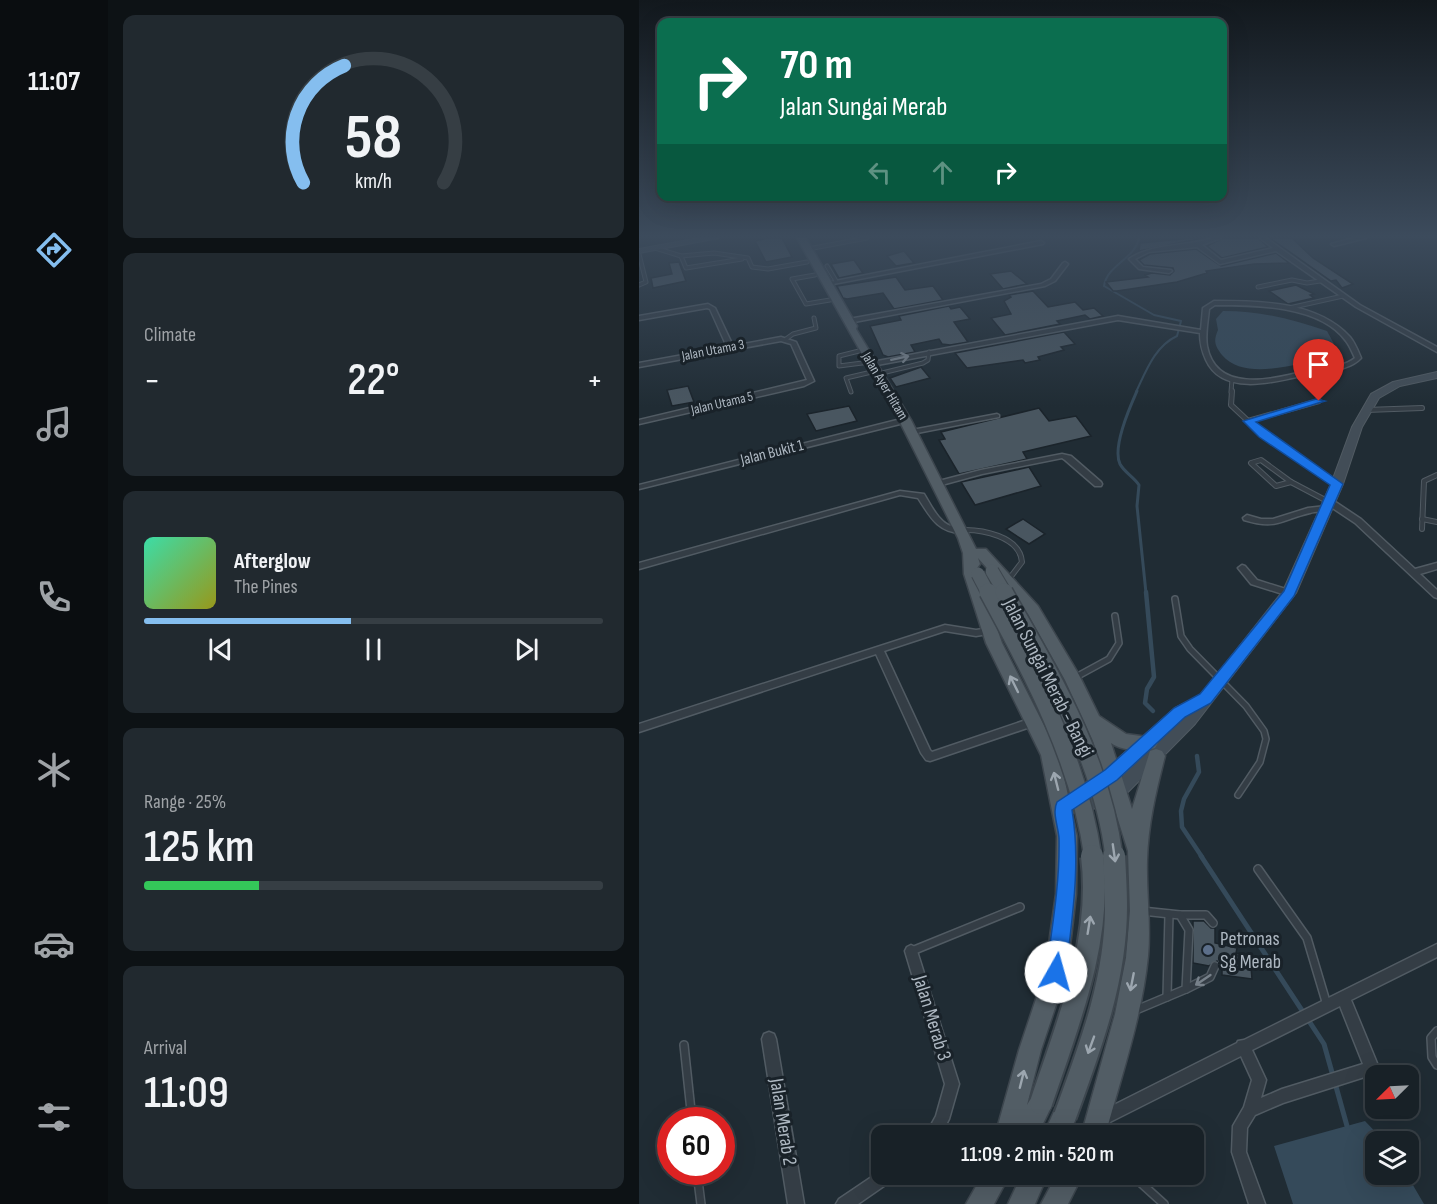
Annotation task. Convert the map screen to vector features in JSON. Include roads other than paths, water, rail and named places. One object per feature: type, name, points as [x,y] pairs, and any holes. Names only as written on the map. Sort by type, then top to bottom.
[{"type":"main road","points":[[826,294],[845,327],[850,325]]},
{"type":"main road","name":"Jalan Ayer Hitam","points":[[837,294],[863,350],[912,432],[963,534],[975,554],[993,575]]},
{"type":"main road","points":[[975,554],[993,575],[1033,610],[1073,679],[1093,717],[1129,822],[1137,861],[1140,911],[1137,958],[1126,1014],[1097,1125]]},
{"type":"main road","points":[[975,554],[971,574],[990,631],[1032,722],[1050,755],[1063,807],[1067,837],[1066,894],[1056,972],[1030,1050],[1010,1125]]},
{"type":"main road","name":"Jalan Sungai Merab - Bangi","points":[[993,575],[1065,745],[1083,798],[1093,860],[1091,914],[1071,1015],[1041,1103],[1030,1125]]},
{"type":"main road","name":"Jalan Sungai Merab - Bangi","points":[[993,575],[1073,717],[1094,766],[1109,815],[1114,856],[1117,921],[1111,965],[1096,1031],[1060,1125]]},
{"type":"main road","points":[[1093,717],[1122,741],[1153,749],[1142,807],[1137,861]]},
{"type":"main road","points":[[1050,755],[1068,760],[1085,754],[1102,741]]},
{"type":"main road","points":[[1067,837],[1082,822],[1099,813],[1114,813],[1129,822]]},
{"type":"main road","points":[[979,1204],[991,1185]]},
{"type":"main road","points":[[1021,1204],[1030,1185]]},
{"type":"main road","points":[[1054,1204],[1065,1185]]},
{"type":"street","points":[[850,325],[999,294]]},
{"type":"street","points":[[1340,294],[1437,350]]},
{"type":"street","points":[[1237,303],[1289,308],[1326,320],[1339,328],[1355,348],[1357,358],[1354,363],[1257,383],[1232,379],[1222,373],[1209,358],[1203,332],[1208,305],[1237,303]]},
{"type":"street","points":[[639,318],[708,306],[712,308],[730,346]]},
{"type":"street","points":[[874,368],[929,352],[1118,318],[1203,332]]},
{"type":"street","name":"Jalan Utama 3","points":[[639,365],[730,346],[786,339]]},
{"type":"street","name":"Jalan Utama 5","points":[[639,422],[809,383],[811,378],[794,343],[786,339]]},
{"type":"street","points":[[1063,807],[1088,804],[1190,720],[1289,593],[1337,484],[1357,428],[1375,396],[1397,384],[1437,375]]},
{"type":"street","points":[[912,432],[997,416]]},
{"type":"street","name":"Jalan Bukit 1","points":[[639,487],[905,420]]},
{"type":"street","points":[[938,484],[981,472],[1062,456],[1068,458],[1098,484]]},
{"type":"street","points":[[639,566],[900,494],[921,496],[942,527],[963,534]]},
{"type":"street","points":[[1247,518],[1275,522],[1311,508],[1327,505],[1358,521],[1437,596]]},
{"type":"street","points":[[1413,573],[1437,566]]},
{"type":"street","points":[[1242,568],[1254,582],[1289,593]]},
{"type":"street","points":[[639,728],[950,627],[976,633],[990,631]]},
{"type":"street","points":[[879,650],[925,753],[930,757],[1032,722]]},
{"type":"street","points":[[1101,1125],[1243,1046],[1437,950]]},
{"type":"street","name":"Jalan Merab 3","points":[[911,951],[952,1084],[938,1125]]},
{"type":"street","points":[[1250,1110],[1282,1096],[1372,1068],[1343,998]]},
{"type":"street","name":"Jalan Merab 2","points":[[769,1039],[796,1204]]},
{"type":"street","points":[[1243,1046],[1259,1080],[1250,1110],[1240,1126],[1239,1152],[1257,1204]]},
{"type":"street","points":[[844,1204],[872,1185]]},
{"type":"lane","points":[[801,294],[806,304],[829,300]]},
{"type":"lane","points":[[1289,308],[1343,296]]},
{"type":"lane","points":[[786,339],[793,334],[816,328],[814,318]]},
{"type":"lane","points":[[863,350],[839,356],[837,358],[839,366],[874,368],[923,363],[928,360],[929,352]]},
{"type":"lane","points":[[851,392],[846,378],[874,368]]},
{"type":"lane","points":[[1232,379],[1231,405],[1263,435],[1337,484]]},
{"type":"lane","points":[[1248,421],[1319,401]]},
{"type":"lane","points":[[1366,410],[1422,408]]},
{"type":"lane","points":[[1291,482],[1276,486],[1251,463],[1261,460],[1327,505]]},
{"type":"lane","points":[[1422,529],[1424,481],[1437,475]]},
{"type":"lane","points":[[1422,519],[1437,522]]},
{"type":"lane","points":[[963,534],[977,529],[996,536],[1018,550],[1022,559],[1020,567],[993,575]]},
{"type":"lane","points":[[1175,599],[1181,636],[1190,649],[1259,718],[1267,737],[1257,772],[1238,795]]},
{"type":"lane","points":[[1073,679],[1109,659],[1119,643],[1115,616]]},
{"type":"lane","points":[[1258,868],[1307,938],[1327,1005]]},
{"type":"lane","points":[[911,951],[1020,907]]},
{"type":"lane","points":[[1140,911],[1206,915],[1213,923]]},
{"type":"lane","points":[[1167,997],[1169,914]]},
{"type":"lane","points":[[1180,915],[1189,930],[1186,989]]},
{"type":"lane","points":[[1126,1014],[1210,977],[1215,966]]},
{"type":"lane","points":[[1437,1032],[1431,1038],[1432,1058],[1437,1065]]},
{"type":"lane","points":[[684,1045],[691,1107]]},
{"type":"lane","points":[[699,1185],[701,1204]]},
{"type":"lane","points":[[1143,1185],[1164,1204]]},
{"type":"water","points":[[1223,311],[1250,312],[1276,317],[1327,331],[1334,344],[1331,357],[1290,366],[1259,369],[1245,368],[1232,363],[1222,355],[1215,343],[1218,330],[1216,319]]},
{"type":"water","points":[[1365,1121],[1374,1131],[1365,1131],[1365,1185],[1413,1185],[1424,1204],[1293,1204],[1274,1146]]},
{"type":"waterway","points":[[1118,294],[1154,315],[1181,321],[1177,336],[1169,340],[1157,353],[1136,392]]},
{"type":"waterway","points":[[1137,391],[1123,427],[1118,457],[1122,467],[1139,485],[1137,506],[1146,593]]},
{"type":"waterway","points":[[1146,592],[1154,677],[1147,689],[1145,703],[1153,711]]},
{"type":"waterway","points":[[1197,756],[1199,772],[1184,799],[1181,811],[1182,827],[1202,857]]},
{"type":"waterway","points":[[1201,856],[1324,1044],[1333,1076]]},
{"type":"waterway","points":[[1335,1083],[1347,1126]]},
{"type":"place","name":"Petronas Sg Merab","points":[[1208,950]]}]
